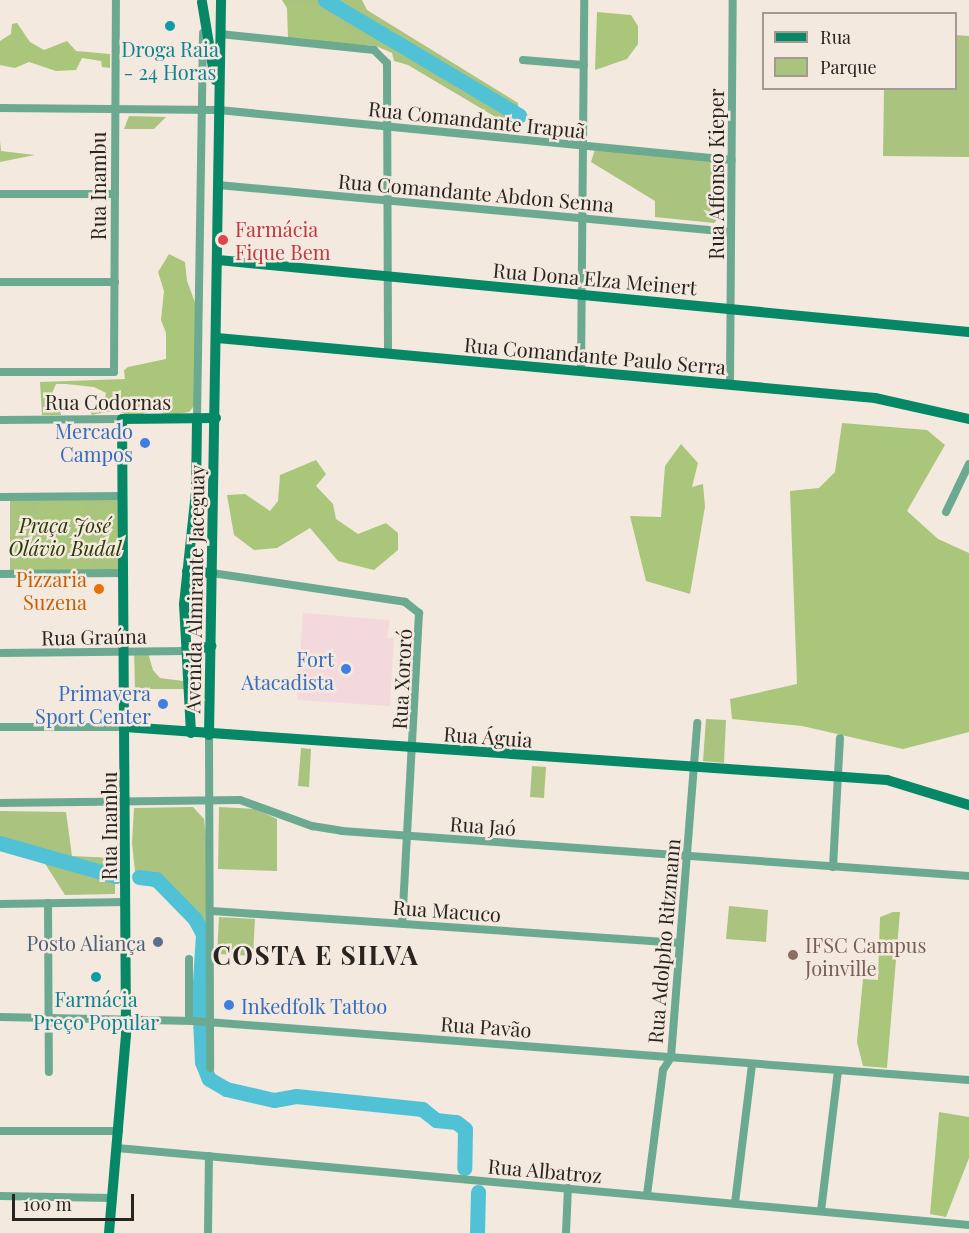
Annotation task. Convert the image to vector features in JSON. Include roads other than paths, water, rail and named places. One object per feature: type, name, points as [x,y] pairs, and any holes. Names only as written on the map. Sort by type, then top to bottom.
[{"type":"street","name":"Rua Inambu","points":[[0,372],[114,372],[116,0]]},
{"type":"street","points":[[201,1],[214,7],[221,0]]},
{"type":"street","name":"Avenida Almirante Jaceguay","points":[[210,1068],[208,1022],[212,911],[208,801],[221,0]]},
{"type":"street","points":[[581,372],[584,0]]},
{"type":"street","name":"Rua Affonso Kieper","points":[[730,385],[733,0]]},
{"type":"street","name":"Avenida Almirante Jaceguay","points":[[201,1],[219,110]]},
{"type":"street","name":"Avenida Almirante Jaceguay","points":[[191,733],[187,571],[196,492],[204,20]]},
{"type":"street","points":[[220,34],[374,50],[384,57],[389,70],[388,354]]},
{"type":"street","points":[[523,60],[584,65]]},
{"type":"street","name":"Rua Comandante Irapuã","points":[[0,108],[219,110],[732,160]]},
{"type":"street","name":"Rua Comandante Abdon Senna","points":[[218,185],[731,232]]},
{"type":"street","points":[[0,194],[115,194]]},
{"type":"street","name":"Rua Dona Elza Meinert","points":[[218,260],[969,332]]},
{"type":"street","points":[[0,282],[115,282]]},
{"type":"street","name":"Rua Comandante Paulo Serra","points":[[217,338],[875,398],[969,419]]},
{"type":"street","name":"Rua Codornas","points":[[0,420],[216,418]]},
{"type":"street","name":"Rua Inambu","points":[[109,1233],[127,1017],[122,419]]},
{"type":"street","points":[[946,512],[969,464]]},
{"type":"street","points":[[0,497],[123,496]]},
{"type":"street","points":[[187,571],[212,573]]},
{"type":"street","points":[[0,574],[124,573]]},
{"type":"street","name":"Rua Xororó","points":[[212,573],[405,602],[416,608],[421,625],[402,924]]},
{"type":"street","points":[[188,651],[211,645]]},
{"type":"street","name":"Rua Graúna","points":[[0,653],[188,651]]},
{"type":"street","name":"Rua Adolpho Ritzmann","points":[[647,1195],[663,1070],[671,1057],[697,723]]},
{"type":"street","name":"Rua Águia","points":[[0,727],[125,727],[209,735],[838,777],[899,782],[969,805]]},
{"type":"street","points":[[833,867],[840,738]]},
{"type":"street","name":"Rua Jaó","points":[[0,802],[248,801],[327,829],[969,876]]},
{"type":"street","points":[[0,904],[126,902]]},
{"type":"street","points":[[48,903],[49,1072]]},
{"type":"street","name":"Rua Macuco","points":[[212,911],[680,943]]},
{"type":"street","points":[[189,959],[192,1020]]},
{"type":"street","name":"Rua Pavão","points":[[0,1017],[127,1017],[192,1020],[969,1080]]},
{"type":"street","points":[[735,1203],[752,1064]]},
{"type":"street","points":[[821,1211],[838,1070]]},
{"type":"street","points":[[0,1131],[119,1131]]},
{"type":"street","name":"Rua Albatroz","points":[[117,1148],[969,1224]]},
{"type":"street","points":[[208,1233],[209,1156]]},
{"type":"street","points":[[566,1233],[568,1188]]},
{"type":"street","points":[[0,1196],[112,1198]]},
{"type":"waterway","points":[[325,0],[519,115]]},
{"type":"waterway","points":[[0,843],[115,876]]},
{"type":"waterway","points":[[139,877],[156,879],[195,919],[203,934],[199,998],[202,1062],[209,1079],[226,1089],[274,1100],[296,1096],[422,1109],[436,1120],[456,1122],[465,1129],[464,1168]]},
{"type":"waterway","points":[[477,1233],[478,1192]]},
{"type":"place","name":"Droga Raia - 24 Horas","points":[[170,26]]},
{"type":"place","name":"Farmácia Fique Bem","points":[[223,240]]},
{"type":"place","name":"Mercado Campos","points":[[145,443]]},
{"type":"place","name":"Pizzaria Suzena","points":[[99,589]]},
{"type":"place","name":"Fort Atacadista","points":[[346,669]]},
{"type":"place","name":"Primavera Sport Center","points":[[163,704]]},
{"type":"place","name":"Posto Aliança","points":[[158,942]]},
{"type":"place","name":"IFSC Campus Joinville","points":[[793,955]]},
{"type":"place","name":"Farmácia Preço Popular","points":[[96,977]]},
{"type":"place","name":"Inkedfolk Tattoo","points":[[229,1005]]},
{"type":"district","name":"COSTA E SILVA","points":[[316,955]]},
{"type":"park label","name":"Praça José Olávio Budal","points":[[65,536]]}]
